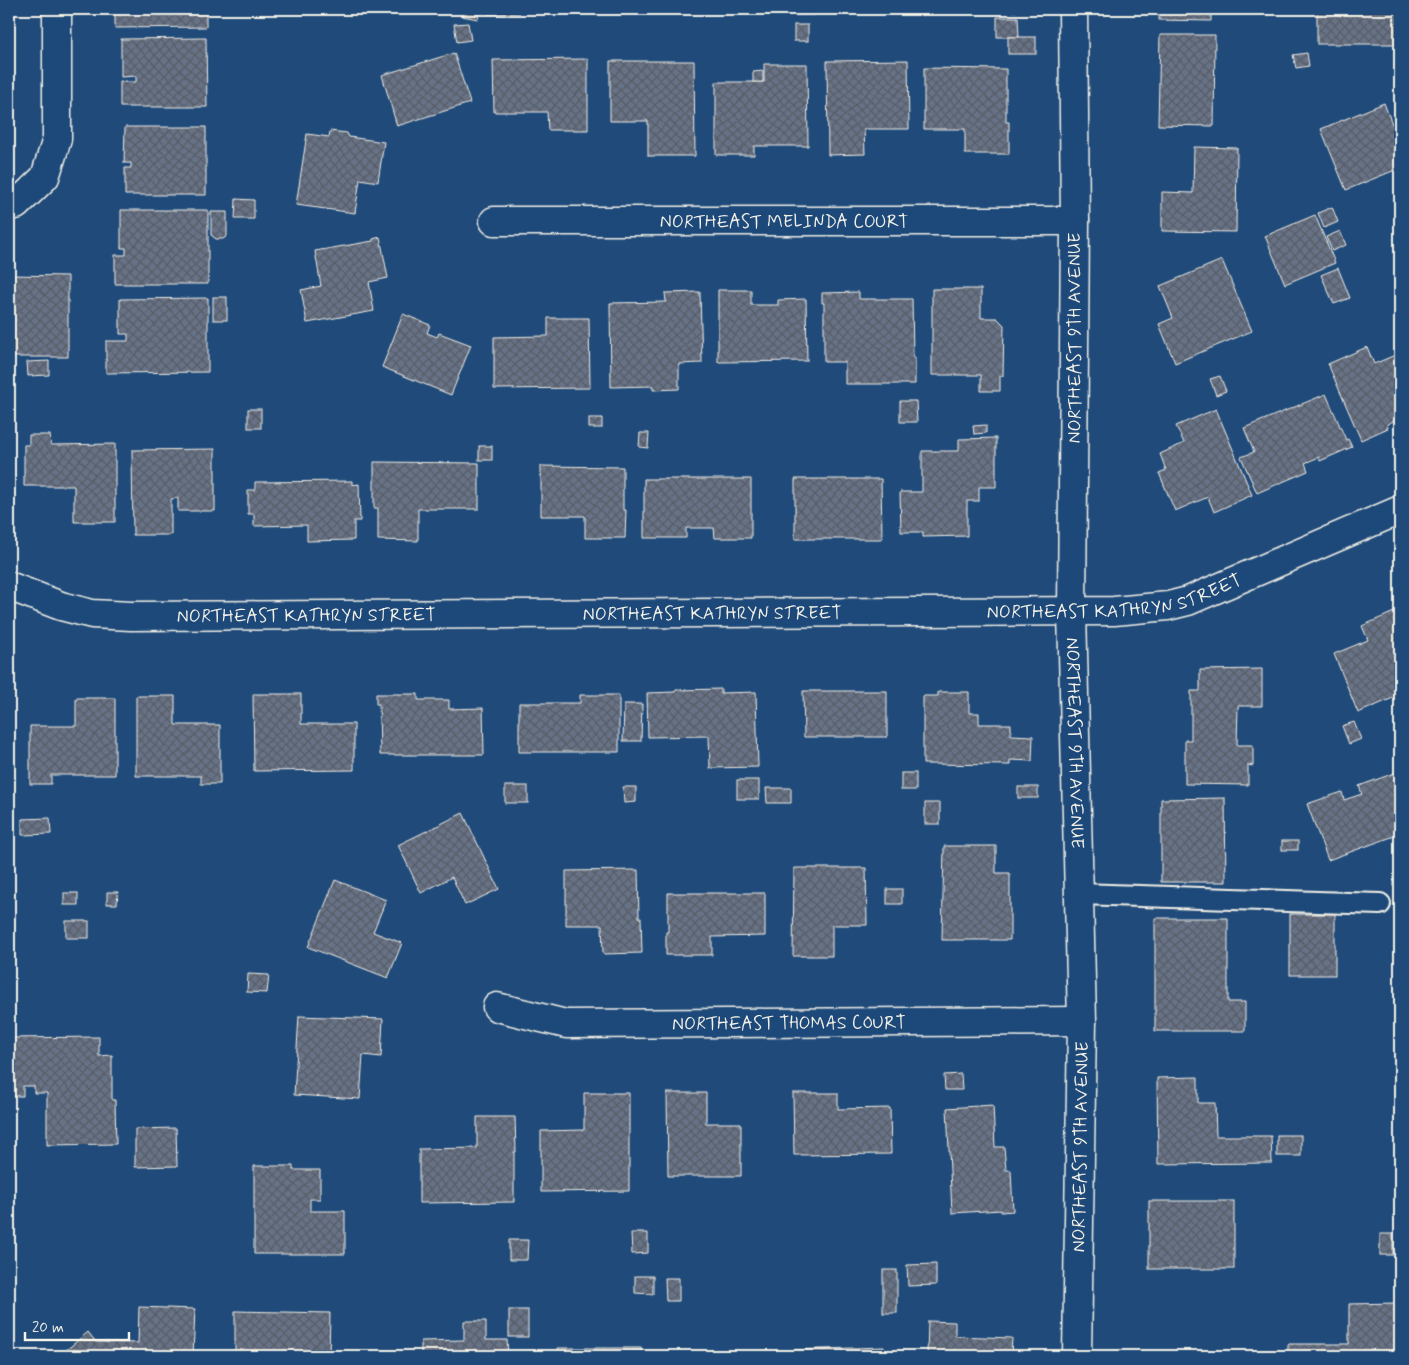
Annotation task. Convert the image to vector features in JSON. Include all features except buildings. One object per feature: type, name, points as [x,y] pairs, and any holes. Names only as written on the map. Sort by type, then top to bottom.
[{"type":"street","points":[[9,206],[16,205],[45,177],[57,139],[57,9]]},
{"type":"street","name":"NORTHEAST 9TH AVENUE","points":[[1073,9],[1072,611],[1082,1020],[1077,1356]]},
{"type":"street","name":"NORTHEAST MELINDA COURT","points":[[494,221],[1074,221]]},
{"type":"street","name":"NORTHEAST KATHRYN STREET","points":[[9,586],[61,606],[92,614],[131,616],[1072,611],[1141,609],[1188,601],[1400,510]]},
{"type":"street","name":"NORTHEAST THOMAS COURT","points":[[497,1007],[566,1024],[1082,1020]]},
{"type":"lane","points":[[1079,894],[1380,904]]}]
